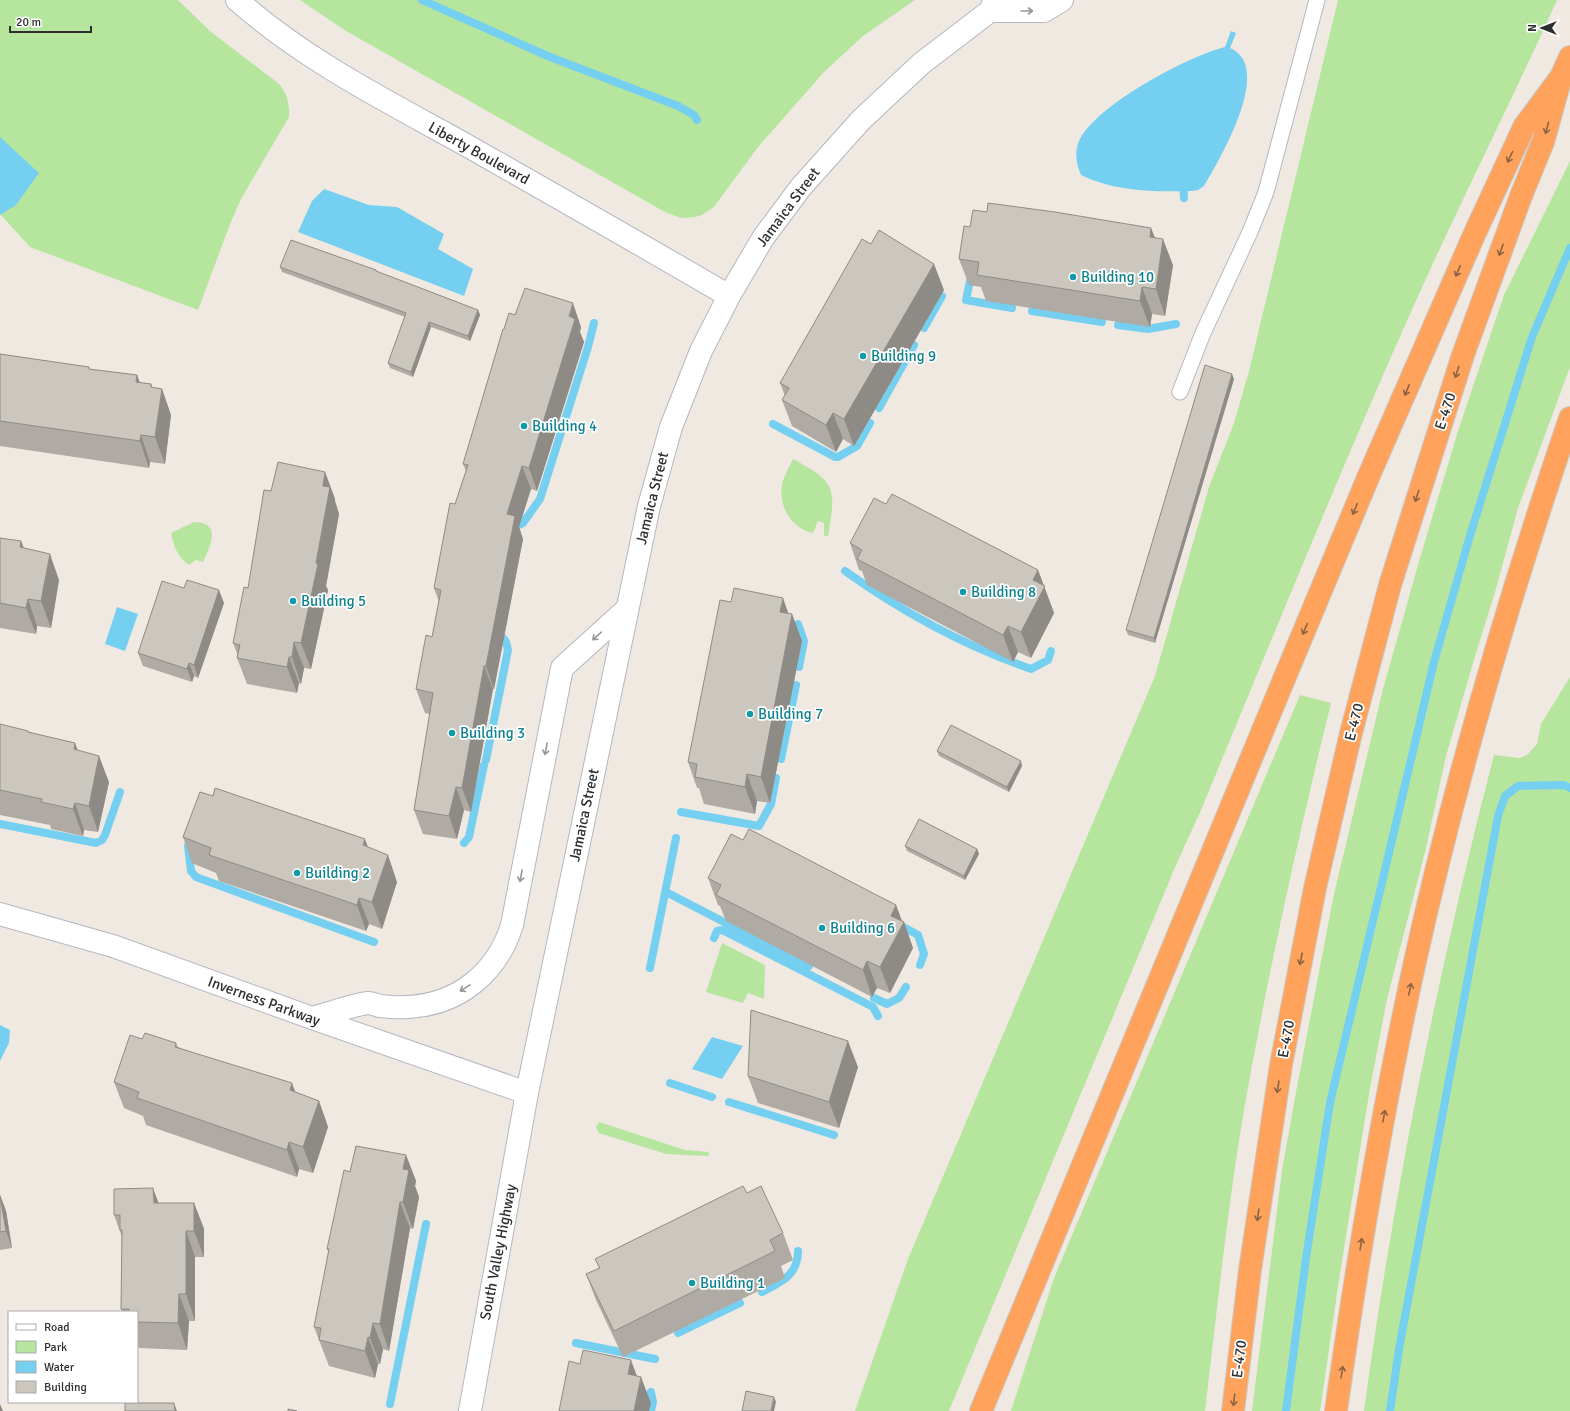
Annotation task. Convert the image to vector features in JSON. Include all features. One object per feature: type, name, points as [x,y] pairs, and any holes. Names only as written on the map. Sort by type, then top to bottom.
[{"type":"highway","name":"E-470","points":[[1233,1411],[1250,1270],[1281,1065],[1315,888],[1351,733],[1390,585],[1415,502],[1463,355],[1521,196],[1543,142],[1561,77],[1570,57]]},
{"type":"highway","points":[[981,1411],[1016,1330],[1159,976],[1367,481],[1461,264],[1524,127],[1561,77]]},
{"type":"highway","points":[[1336,1411],[1356,1277],[1382,1128],[1427,912],[1471,738],[1501,630],[1570,418]]},
{"type":"highway","points":[[992,1411],[1016,1330]]},
{"type":"main road","name":"Liberty Boulevard","points":[[237,0],[270,28],[337,74],[467,146],[729,296]]},
{"type":"main road","name":"Jamaica Street","points":[[527,1092],[648,506],[664,447],[701,351],[729,296],[773,224],[826,158],[861,120],[907,76],[992,6],[1044,11],[1062,0]]},
{"type":"main road","points":[[312,1018],[369,1003],[387,1007],[407,1007],[438,1002],[467,988],[494,964],[505,944],[512,925],[562,668],[626,610]]},
{"type":"main road","name":"Inverness Parkway","points":[[0,914],[113,946],[312,1018],[527,1092]]},
{"type":"main road","name":"South Valley Highway","points":[[470,1411],[527,1092]]},
{"type":"lane","points":[[1180,392],[1203,333],[1250,232],[1266,192],[1317,0]]},
{"type":"green space","points":[[0,0],[178,0],[211,32],[278,83],[284,90],[289,108],[289,117],[241,199],[230,224],[198,310],[30,247],[0,214]]},
{"type":"green space","points":[[300,0],[915,0],[863,36],[824,72],[758,147],[714,207],[702,215],[681,218],[665,212],[346,31]]},
{"type":"green space","points":[[1338,0],[1557,0],[1428,274],[1356,437],[949,1411],[855,1411],[908,1259],[1155,676],[1209,487],[1234,423],[1249,371]]},
{"type":"green space","points":[[1570,161],[1570,367],[1518,508],[1495,592],[1446,756],[1426,848],[1387,999],[1370,1088],[1340,1273],[1320,1411],[1252,1411],[1282,1170],[1297,1087],[1334,894],[1383,689],[1459,428],[1504,295]]},
{"type":"green space","points":[[793,459],[818,474],[826,481],[830,488],[832,507],[828,536],[824,536],[824,523],[818,521],[813,533],[805,531],[799,527],[788,515],[782,501],[781,493],[785,475]]},
{"type":"green space","points":[[194,522],[203,523],[209,526],[212,536],[209,549],[203,562],[196,560],[189,565],[182,559],[177,551],[171,533]]},
{"type":"green space","points":[[1570,677],[1570,1411],[1364,1411],[1389,1246],[1419,1081],[1454,918],[1494,755],[1520,758],[1527,755],[1537,744],[1541,724]]},
{"type":"green space","points":[[1300,695],[1331,703],[1284,906],[1244,1110],[1227,1223],[1205,1411],[1011,1411],[1054,1278]]},
{"type":"green space","points":[[722,943],[765,965],[764,999],[748,993],[743,1003],[706,992]]},
{"type":"green space","points":[[599,1122],[685,1150],[709,1152],[709,1155],[666,1154],[599,1133],[596,1127]]},
{"type":"water","points":[[1231,31],[1236,33],[1230,48],[1242,58],[1247,74],[1246,93],[1240,114],[1231,136],[1204,186],[1198,190],[1192,191],[1136,190],[1108,185],[1081,175],[1076,152],[1080,139],[1090,126],[1124,97],[1167,71],[1189,60],[1225,47]]},
{"type":"water","points":[[0,137],[39,173],[16,205],[0,215]]},
{"type":"water","points":[[324,189],[369,205],[397,207],[444,234],[438,249],[473,269],[464,296],[298,232],[312,201]]},
{"type":"water","points":[[117,607],[138,614],[125,651],[105,644]]},
{"type":"water","points":[[0,1025],[10,1030],[9,1043],[0,1061]]},
{"type":"water","points":[[712,1037],[743,1046],[722,1079],[692,1069]]},
{"type":"building","points":[[988,203],[1055,212],[1151,228],[1150,237],[1163,239],[1156,289],[1142,287],[1140,301],[977,275],[979,262],[959,259],[964,226],[970,227],[973,210],[987,212]]},
{"type":"building","name":"Building 9","points":[[879,230],[934,264],[844,419],[833,413],[826,425],[782,400],[789,388],[780,383],[862,239],[871,244]]},
{"type":"building","points":[[291,240],[376,270],[478,310],[468,336],[429,322],[411,372],[388,363],[406,313],[280,267]]},
{"type":"building","points":[[525,288],[573,303],[569,316],[575,319],[529,468],[522,466],[507,514],[515,516],[486,666],[484,666],[462,788],[456,787],[449,816],[414,810],[433,693],[416,689],[426,635],[432,637],[441,590],[434,588],[450,503],[455,504],[468,465],[463,464],[503,329],[509,313],[515,315]]},
{"type":"building","points":[[0,354],[89,367],[89,369],[137,375],[136,382],[151,384],[151,387],[162,389],[155,437],[141,435],[140,441],[0,421]]},
{"type":"building","points":[[1205,365],[1232,374],[1154,638],[1126,630]]},
{"type":"building","name":"Building 5","points":[[278,462],[325,472],[323,486],[330,487],[316,563],[318,564],[301,643],[294,642],[292,657],[289,657],[287,667],[237,658],[240,645],[233,643],[244,587],[248,588],[264,490],[271,491]]},
{"type":"building","name":"Building 8","points":[[892,494],[1038,570],[1033,580],[1045,586],[1021,632],[1008,626],[1003,635],[857,559],[862,550],[850,543],[874,498],[886,504]]},
{"type":"building","points":[[0,538],[21,541],[20,547],[50,554],[41,601],[28,599],[26,608],[0,603]]},
{"type":"building","points":[[187,580],[219,590],[194,665],[189,663],[187,669],[138,653],[162,581],[184,588]]},
{"type":"building","name":"Building 7","points":[[734,588],[783,598],[780,612],[792,614],[761,777],[747,774],[745,787],[695,777],[697,764],[688,762],[720,600],[731,602]]},
{"type":"building","points":[[0,724],[75,743],[74,749],[99,756],[89,806],[75,803],[73,809],[41,802],[42,799],[0,790]]},
{"type":"building","points":[[951,725],[1021,761],[1007,787],[937,751]]},
{"type":"building","name":"Building 2","points":[[215,788],[365,839],[363,845],[388,855],[372,902],[359,898],[357,905],[209,855],[211,848],[183,837],[200,792],[213,796]]},
{"type":"building","points":[[919,819],[977,849],[964,876],[905,846]]},
{"type":"building","name":"Building 6","points":[[749,829],[896,905],[891,916],[904,922],[880,967],[867,961],[863,970],[716,895],[721,885],[708,878],[731,834],[743,840]]},
{"type":"building","points":[[751,1010],[848,1041],[829,1102],[748,1076]]},
{"type":"building","points":[[145,1033],[176,1043],[175,1047],[292,1083],[290,1090],[319,1101],[303,1147],[289,1142],[287,1150],[137,1098],[139,1092],[114,1082],[130,1035],[142,1039]]},
{"type":"building","points":[[356,1146],[406,1155],[403,1169],[409,1170],[403,1202],[400,1202],[380,1324],[373,1323],[370,1338],[368,1337],[365,1351],[319,1340],[321,1328],[314,1327],[329,1249],[327,1249],[344,1170],[350,1172]]},
{"type":"building","points":[[743,1186],[747,1193],[761,1186],[783,1233],[770,1240],[775,1251],[614,1331],[586,1274],[600,1268],[595,1259]]},
{"type":"building","points":[[153,1188],[154,1203],[194,1203],[194,1231],[186,1231],[186,1294],[179,1294],[178,1323],[138,1322],[138,1311],[121,1309],[122,1230],[120,1230],[120,1215],[114,1215],[114,1189]]},
{"type":"building","points":[[0,1196],[6,1231],[0,1232]]},
{"type":"building","points":[[583,1350],[631,1360],[628,1374],[641,1377],[634,1411],[559,1411],[569,1361],[580,1364]]},
{"type":"building","points":[[746,1391],[774,1397],[771,1411],[742,1411]]},
{"type":"building","points":[[125,1403],[174,1403],[175,1411],[125,1411]]},
{"type":"waterway","points":[[422,0],[550,57],[678,106],[694,115],[697,120]]},
{"type":"waterway","points":[[1183,181],[1184,198]]},
{"type":"waterway","points":[[1286,1411],[1306,1258],[1330,1103],[1434,662],[1469,539],[1532,337],[1570,248]]},
{"type":"waterway","points":[[971,276],[966,300],[1012,308]]},
{"type":"waterway","points":[[924,328],[942,296]]},
{"type":"waterway","points":[[1032,311],[1102,322]]},
{"type":"waterway","points":[[510,529],[523,523],[540,499],[588,347],[594,323]]},
{"type":"waterway","points":[[1118,325],[1148,329],[1176,324]]},
{"type":"waterway","points":[[879,408],[914,345]]},
{"type":"waterway","points":[[773,424],[835,457],[838,457],[857,446],[870,423]]},
{"type":"waterway","points":[[845,571],[911,614],[982,650],[1006,660],[1031,669],[1048,660],[1051,651]]},
{"type":"waterway","points":[[798,624],[804,641],[799,667]]},
{"type":"waterway","points":[[486,760],[508,650],[506,642],[499,633]]},
{"type":"waterway","points":[[781,759],[796,685]]},
{"type":"waterway","points":[[464,843],[469,837],[484,765]]},
{"type":"waterway","points":[[681,812],[759,826],[771,804],[776,778]]},
{"type":"waterway","points":[[1390,1411],[1399,1349],[1498,816],[1505,796],[1518,786],[1564,785],[1570,788]]},
{"type":"waterway","points":[[0,824],[96,843],[102,840],[105,835],[120,792]]},
{"type":"waterway","points":[[650,968],[676,838]]},
{"type":"waterway","points":[[188,846],[191,871],[196,877],[374,942]]},
{"type":"waterway","points":[[666,892],[809,966]]},
{"type":"waterway","points":[[898,924],[918,935],[924,954],[920,965]]},
{"type":"waterway","points":[[714,938],[717,931],[722,930],[789,964]]},
{"type":"waterway","points":[[791,965],[873,1007],[878,1016]]},
{"type":"waterway","points":[[874,998],[887,1004],[899,998],[906,987]]},
{"type":"waterway","points":[[670,1083],[712,1097]]},
{"type":"waterway","points":[[729,1102],[834,1135]]},
{"type":"waterway","points":[[390,1404],[426,1224]]},
{"type":"waterway","points":[[762,1292],[787,1277],[795,1267],[798,1251]]},
{"type":"waterway","points":[[678,1333],[740,1303]]},
{"type":"waterway","points":[[576,1343],[655,1359]]},
{"type":"waterway","points":[[651,1392],[653,1402],[651,1411]]},
{"type":"place","name":"Building 10","points":[[1073,277]]},
{"type":"place","name":"Building 9","points":[[863,356]]},
{"type":"place","name":"Building 4","points":[[524,426]]},
{"type":"place","name":"Building 8","points":[[963,592]]},
{"type":"place","name":"Building 5","points":[[293,601]]},
{"type":"place","name":"Building 7","points":[[750,714]]},
{"type":"place","name":"Building 3","points":[[452,733]]},
{"type":"place","name":"Building 2","points":[[297,873]]},
{"type":"place","name":"Building 6","points":[[822,928]]},
{"type":"place","name":"Building 1","points":[[692,1283]]}]
